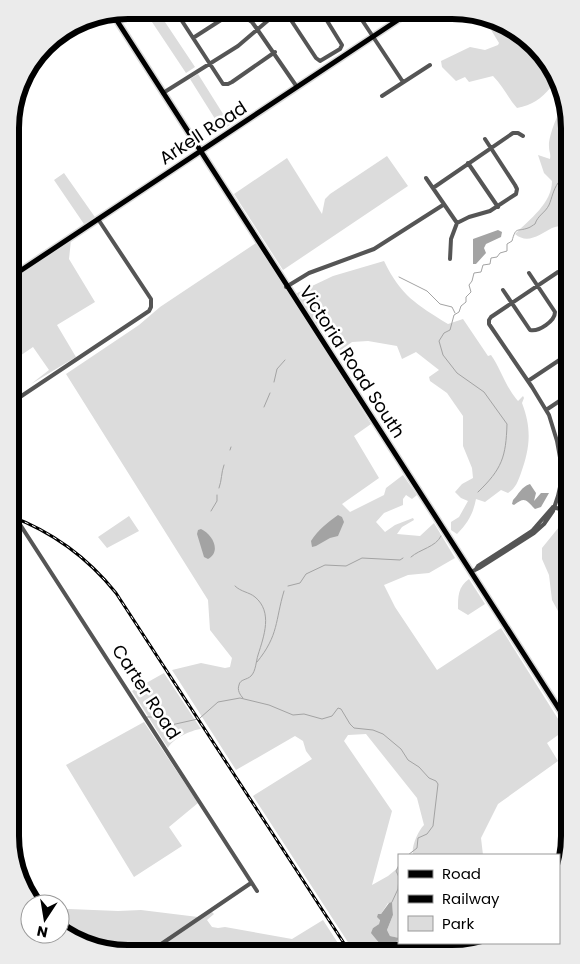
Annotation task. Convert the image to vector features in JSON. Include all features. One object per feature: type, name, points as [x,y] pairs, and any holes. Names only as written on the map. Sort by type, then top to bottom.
[{"type":"main road","name":"Arkell Road","points":[[19,272],[400,19]]},
{"type":"main road","name":"Victoria Road South","points":[[116,20],[286,286],[473,571],[561,712]]},
{"type":"street","points":[[181,19],[223,84],[228,84],[274,52]]},
{"type":"street","points":[[193,38],[223,19]]},
{"type":"street","points":[[247,19],[252,22],[274,52],[297,87]]},
{"type":"street","points":[[163,93],[238,46],[269,19]]},
{"type":"street","points":[[290,19],[316,58],[320,61],[340,49],[342,45],[326,19]]},
{"type":"street","points":[[361,19],[403,82]]},
{"type":"street","points":[[382,96],[430,64]]},
{"type":"street","points":[[433,188],[513,133],[523,136]]},
{"type":"street","points":[[450,259],[451,239],[457,223],[498,207],[516,194],[517,189],[485,139]]},
{"type":"street","points":[[468,163],[498,207]]},
{"type":"street","points":[[426,178],[457,223]]},
{"type":"street","points":[[286,286],[309,273],[374,250],[443,205]]},
{"type":"street","points":[[19,399],[149,311],[151,307],[150,299],[98,219]]},
{"type":"street","points":[[561,272],[558,272],[511,303],[491,317],[488,322],[546,410],[557,441],[561,463]]},
{"type":"street","points":[[503,290],[530,330],[534,331],[553,319],[556,312],[529,273]]},
{"type":"street","points":[[528,381],[561,360]]},
{"type":"street","points":[[546,410],[561,400]]},
{"type":"street","points":[[557,441],[561,440]]},
{"type":"street","points":[[473,571],[540,529],[550,516],[561,483]]},
{"type":"street","points":[[553,508],[561,510]]},
{"type":"street","name":"Carter Road","points":[[19,523],[257,891]]},
{"type":"street","points":[[160,945],[251,883]]},
{"type":"green space","points":[[150,19],[163,19],[195,67],[186,73]]},
{"type":"green space","points":[[488,25],[507,33],[519,41],[539,61],[553,87],[536,101],[517,108],[493,76],[469,82],[465,77],[456,81],[442,67],[441,61],[470,47],[485,50],[499,43]]},
{"type":"green space","points":[[198,74],[230,125],[222,130],[190,79]]},
{"type":"green space","points":[[560,111],[561,226],[525,239],[515,234],[539,210],[551,189],[552,181],[544,173],[538,155],[550,159],[549,142]]},
{"type":"green space","points":[[387,156],[408,186],[283,270],[234,194],[287,158],[322,214],[325,199],[330,194]]},
{"type":"green space","points":[[64,173],[97,220],[86,227],[54,180]]},
{"type":"green space","points":[[71,240],[69,259],[95,302],[57,325],[76,357],[31,384],[49,370],[33,347],[19,357],[19,275]]},
{"type":"green space","points":[[256,243],[291,296],[333,276],[384,261],[403,291],[418,305],[448,324],[463,319],[488,356],[491,355],[514,396],[518,401],[523,396],[524,398],[522,403],[529,438],[518,482],[508,493],[501,490],[485,502],[476,499],[469,518],[457,534],[451,530],[451,522],[459,517],[468,501],[461,498],[455,492],[462,484],[473,478],[472,468],[463,446],[463,416],[447,393],[430,381],[429,377],[439,370],[416,352],[402,359],[397,346],[368,341],[352,342],[341,350],[334,347],[320,327],[313,331],[371,424],[354,436],[379,478],[342,504],[350,512],[384,495],[386,488],[403,475],[417,495],[412,499],[406,495],[403,499],[403,505],[384,513],[376,522],[385,532],[395,525],[413,518],[414,520],[402,527],[397,534],[420,536],[434,523],[455,558],[429,573],[408,575],[384,585],[395,607],[437,670],[501,628],[561,724],[561,733],[547,743],[558,761],[498,804],[481,838],[483,854],[413,854],[413,848],[419,831],[424,825],[417,798],[366,734],[348,735],[344,741],[392,811],[372,885],[398,868],[398,938],[390,936],[387,930],[393,915],[392,903],[388,903],[381,914],[379,924],[373,928],[379,945],[350,945],[253,796],[312,759],[306,751],[303,741],[295,736],[236,770],[172,670],[201,663],[225,668],[230,667],[232,658],[210,630],[208,600],[66,374],[139,325],[160,307]]},
{"type":"green space","points":[[129,516],[139,531],[107,548],[98,537]]},
{"type":"green space","points":[[561,526],[561,616],[552,600],[549,575],[542,559],[542,548]]},
{"type":"green space","points":[[469,579],[485,604],[468,615],[458,609],[458,604],[461,589]]},
{"type":"green space","points":[[164,673],[201,729],[192,731],[173,741],[168,748],[132,691]]},
{"type":"green space","points":[[144,722],[198,803],[169,827],[182,846],[134,877],[66,765]]},
{"type":"green space","points":[[70,909],[141,910],[198,917],[211,911],[214,914],[207,920],[212,927],[225,927],[292,939],[323,920],[339,945],[127,945],[99,942],[70,929]]},
{"type":"green space","points":[[398,938],[398,944],[467,944],[460,945],[394,945]]},
{"type":"shaded area","points":[[498,230],[502,232],[501,237],[486,244],[484,248],[486,253],[476,264],[473,264],[473,239]]},
{"type":"shaded area","points":[[530,484],[536,493],[534,501],[541,493],[549,493],[541,507],[535,509],[525,500],[514,505],[512,504],[520,491]]},
{"type":"shaded area","points":[[338,515],[342,517],[344,522],[338,536],[312,547],[311,541],[317,533]]},
{"type":"shaded area","points":[[201,529],[209,535],[215,547],[212,556],[208,559],[204,557],[197,534],[198,530]]},
{"type":"shaded area","points":[[392,902],[393,915],[387,930],[390,936],[398,938],[398,940],[395,945],[379,945],[371,933],[373,928],[379,924],[378,914],[381,914],[389,903]]},
{"type":"waterway","points":[[478,492],[493,476],[501,462],[504,454],[507,424],[484,392],[457,373],[443,355],[439,341],[444,333],[450,330],[454,315],[459,312],[461,306],[466,302],[466,297],[471,292],[469,285],[474,273],[481,272],[483,265],[490,264],[491,258],[507,251],[507,244],[512,241],[517,230],[528,228],[535,224],[549,205],[558,183]]},
{"type":"waterway","points":[[399,277],[427,291],[440,304],[452,307],[455,313]]},
{"type":"waterway","points":[[274,382],[277,369],[285,360]]},
{"type":"waterway","points":[[264,407],[270,393]]},
{"type":"waterway","points":[[219,488],[224,465]]},
{"type":"waterway","points":[[211,511],[217,501],[217,495]]},
{"type":"waterway","points":[[411,557],[435,543],[441,536]]},
{"type":"waterway","points":[[288,586],[300,583],[306,574],[325,565],[346,566],[362,558],[400,560],[403,558]]},
{"type":"waterway","points":[[235,586],[255,597],[261,603],[266,624],[253,674],[241,682],[238,687],[243,698]]},
{"type":"waterway","points":[[257,662],[273,636],[284,591]]},
{"type":"waterway","points":[[200,718],[218,702],[240,698],[269,705],[293,715],[304,714],[322,719],[332,716],[338,708],[341,709],[354,728],[373,730],[383,734],[401,749],[408,760],[438,784],[433,826],[427,834],[418,838],[417,848],[409,854]]},
{"type":"waterway","points":[[147,717],[153,717],[171,725],[198,719]]},
{"type":"waterway","points":[[398,867],[396,871],[398,875]]},
{"type":"waterway","points":[[392,902],[398,889]]},
{"type":"railway","points":[[19,519],[69,547],[94,568],[116,593],[345,945]]}]
